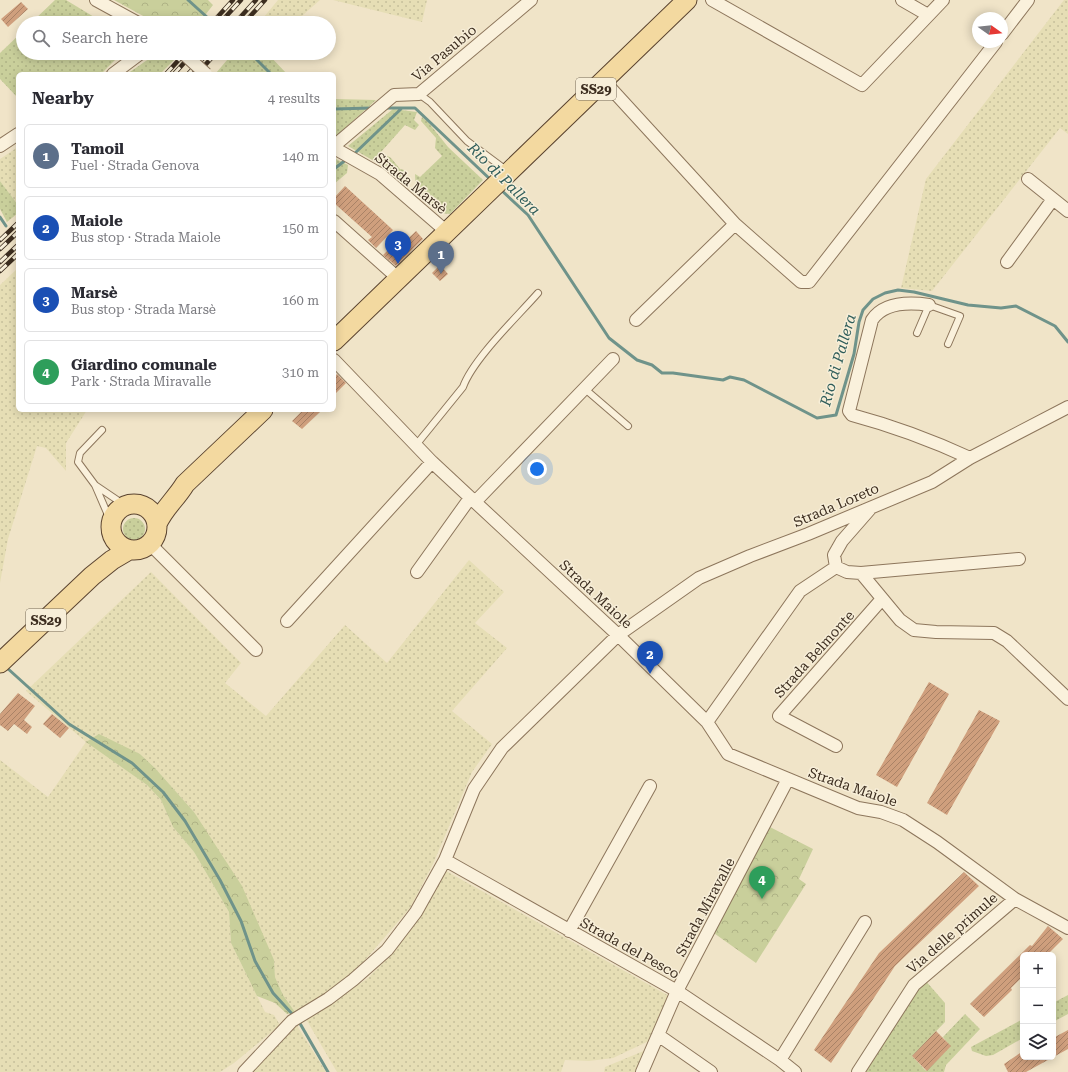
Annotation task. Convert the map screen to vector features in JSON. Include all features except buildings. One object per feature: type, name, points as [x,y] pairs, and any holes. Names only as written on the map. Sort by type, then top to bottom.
[{"type":"main road","name":"SS29","points":[[336,339],[399,280],[687,0]]},
{"type":"main road","name":"SS29","points":[[0,663],[92,576],[112,560],[129,550],[144,548],[150,544],[157,531],[157,524],[162,512],[178,496],[185,484],[261,412]]},
{"type":"main road","name":"SS29","points":[[92,576],[118,511],[134,506],[185,484]]},
{"type":"main road","points":[[134,506],[150,511],[157,524]]},
{"type":"main road","points":[[112,528],[117,543],[129,550]]},
{"type":"street","points":[[96,0],[124,16]]},
{"type":"street","name":"Via Pasubio","points":[[336,148],[394,95],[419,94],[531,0]]},
{"type":"street","points":[[712,0],[862,86],[943,0]]},
{"type":"street","points":[[902,0],[928,15]]},
{"type":"street","points":[[1008,26],[1028,0]]},
{"type":"street","points":[[604,81],[735,224],[801,282],[809,282],[991,48]]},
{"type":"street","points":[[116,72],[132,60]]},
{"type":"street","points":[[191,60],[204,72]]},
{"type":"street","points":[[0,146],[16,135]]},
{"type":"street","name":"Strada Marsè","points":[[336,148],[380,174],[447,232]]},
{"type":"street","points":[[1028,180],[1068,211]]},
{"type":"street","points":[[1007,262],[1053,199]]},
{"type":"street","points":[[336,222],[399,280]]},
{"type":"street","points":[[636,320],[735,224]]},
{"type":"street","points":[[929,305],[917,303],[901,304],[885,307],[877,313],[872,320],[849,412],[852,415],[901,429],[932,440],[970,458]]},
{"type":"street","points":[[417,572],[473,500],[613,360]]},
{"type":"street","name":"Strada Maiole","points":[[336,362],[432,462],[618,635],[707,722],[728,754],[858,808],[881,812],[903,820],[937,842],[1015,899],[1068,928]]},
{"type":"street","name":"Strada Loreto","points":[[244,1072],[296,1018],[328,999],[353,980],[387,950],[416,912],[445,860],[474,789],[502,748],[618,635],[699,578],[932,482],[970,458],[1068,407]]},
{"type":"street","points":[[287,621],[432,462]]},
{"type":"street","points":[[836,568],[834,555],[842,541],[871,507]]},
{"type":"street","points":[[150,544],[256,650]]},
{"type":"street","points":[[836,568],[847,572],[862,573],[1019,559]]},
{"type":"street","points":[[707,722],[800,591],[836,568]]},
{"type":"street","points":[[862,573],[900,620],[914,630],[994,633],[1007,641],[1068,699]]},
{"type":"street","name":"Strada Belmonte","points":[[836,746],[779,716],[882,599]]},
{"type":"street","name":"Strada Miravalle","points":[[642,1072],[677,991],[788,779]]},
{"type":"street","points":[[570,932],[650,786]]},
{"type":"street","name":"Strada del Pesco","points":[[445,860],[570,932],[677,991],[780,1060],[795,1072]]},
{"type":"street","name":"Via delle primule","points":[[858,1072],[914,985],[1015,899]]},
{"type":"street","points":[[780,1060],[865,922]]},
{"type":"street","points":[[658,1035],[711,1072]]},
{"type":"lane","points":[[419,94],[430,102],[467,141],[506,175]]},
{"type":"lane","points":[[416,446],[463,387],[466,378],[479,360],[538,293]]},
{"type":"lane","points":[[917,333],[929,305],[960,316],[948,344]]},
{"type":"lane","points":[[585,389],[628,426]]},
{"type":"lane","points":[[102,430],[80,453],[78,462],[95,485],[112,528]]},
{"type":"lane","points":[[95,485],[134,506]]},
{"type":"shaded area","points":[[278,0],[320,0],[302,16],[265,16]]},
{"type":"shaded area","points":[[333,0],[427,0],[422,22]]},
{"type":"shaded area","points":[[1064,0],[1068,0],[1068,134],[1060,128],[932,291],[901,288],[926,179]]},
{"type":"shaded area","points":[[16,148],[16,202],[0,181],[0,159]]},
{"type":"shaded area","points":[[16,270],[16,412],[86,412],[66,443],[66,471],[46,448],[37,446],[8,539],[0,583],[0,285]]},
{"type":"shaded area","points":[[469,560],[504,592],[475,623],[507,648],[452,711],[492,744],[472,772],[433,864],[410,908],[352,975],[326,995],[295,1012],[283,995],[275,977],[274,960],[194,812],[155,768],[140,754],[87,741],[147,785],[161,800],[173,827],[194,852],[229,912],[231,943],[265,1012],[274,1015],[280,1025],[234,1063],[220,1072],[0,1072],[0,760],[48,797],[86,742],[26,691],[151,572],[241,663],[225,683],[266,716],[345,625],[387,663]]},
{"type":"shaded area","points":[[446,871],[669,996],[651,1040],[613,1058],[589,1061],[565,1060],[561,1072],[337,1072],[306,1019],[367,979],[393,953],[419,917]]},
{"type":"shaded area","points":[[296,1024],[326,1072],[251,1072]]},
{"type":"shaded area","points":[[646,1050],[637,1072],[604,1072],[605,1067]]},
{"type":"green space","points":[[55,0],[66,0],[92,16],[38,16]]},
{"type":"green space","points":[[114,0],[208,0],[213,5],[204,16],[143,16]]},
{"type":"green space","points":[[16,38],[16,60],[115,60],[103,72],[16,72],[16,96],[0,79],[0,53]]},
{"type":"green space","points":[[147,60],[174,60],[162,72],[130,72]]},
{"type":"green space","points":[[227,60],[274,60],[285,72],[217,72]]},
{"type":"green space","points":[[336,99],[376,100],[336,136]]},
{"type":"green space","points":[[393,109],[417,112],[414,120],[419,125],[415,130],[405,125],[381,152],[391,158],[400,169],[404,170],[405,183],[381,165],[348,146]]},
{"type":"green space","points":[[422,117],[428,122],[448,147],[483,180],[450,214],[440,213],[416,193],[415,174],[420,177],[442,156],[435,148],[436,138],[421,121]]},
{"type":"green space","points":[[336,159],[348,165],[347,173],[336,182]]},
{"type":"green space","points":[[0,181],[16,202],[16,215],[7,222],[0,209]]},
{"type":"green space","points":[[130,518],[138,518],[145,525],[145,533],[138,540],[130,540],[123,533],[123,525]]},
{"type":"green space","points":[[99,734],[140,754],[155,768],[194,812],[242,886],[274,960],[275,977],[283,995],[295,1012],[287,1014],[275,1003],[257,996],[231,943],[229,912],[194,852],[173,827],[161,800],[147,785],[86,742]]},
{"type":"green space","points":[[766,825],[813,849],[799,879],[806,884],[756,963],[711,931]]},
{"type":"green space","points":[[924,979],[945,1003],[945,1022],[912,1056],[926,1071],[950,1046],[943,1037],[965,1014],[980,1029],[946,1065],[944,1072],[864,1072]]},
{"type":"green space","points":[[1068,995],[1068,1014],[1056,1020],[1056,1001]]},
{"type":"green space","points":[[1020,1021],[1020,1040],[993,1055],[986,1056],[972,1051],[971,1047]]},
{"type":"waterway","name":"Rio di Pallera","points":[[188,0],[206,16]]},
{"type":"waterway","name":"Rio di Pallera","points":[[257,60],[269,72]]},
{"type":"waterway","name":"Rio di Pallera","points":[[336,109],[372,108]]},
{"type":"waterway","name":"Rio di Pallera","points":[[386,108],[415,108],[492,181]]},
{"type":"waterway","name":"Rio di Pallera","points":[[353,155],[402,108]]},
{"type":"waterway","name":"Rio di Pallera","points":[[336,167],[347,159]]},
{"type":"waterway","name":"Rio di Pallera","points":[[500,189],[528,215],[609,338],[637,360],[652,365],[662,373],[673,373],[723,380],[730,377],[744,380],[817,418],[836,415],[854,354],[859,322],[863,310],[873,299],[885,293],[898,290],[914,292],[968,305],[1001,308],[1016,306],[1055,326],[1068,342]]},
{"type":"waterway","name":"Rio di Pallera","points":[[0,217],[6,226]]},
{"type":"waterway","points":[[6,667],[69,724],[132,763],[163,792],[185,821],[220,880],[241,921],[255,961],[273,993],[294,1016]]},
{"type":"waterway","points":[[298,1020],[328,1072]]},
{"type":"railway","points":[[218,16],[233,0]]},
{"type":"railway","points":[[226,16],[241,0]]},
{"type":"railway","points":[[241,16],[256,0]]},
{"type":"railway","points":[[250,16],[265,0]]},
{"type":"railway","points":[[168,72],[179,60]]},
{"type":"railway","points":[[176,72],[187,60]]},
{"type":"railway","points":[[190,72],[201,60]]},
{"type":"railway","points":[[199,72],[210,60]]},
{"type":"railway","points":[[0,240],[16,225]]},
{"type":"railway","points":[[0,249],[16,234]]},
{"type":"railway","points":[[0,262],[16,247]]},
{"type":"railway","points":[[0,271],[16,256]]},
{"type":"place","name":"Marsè","points":[[398,264]]},
{"type":"place","name":"Tamoil","points":[[441,274]]},
{"type":"place","name":"Maiole","points":[[650,674]]},
{"type":"place","name":"Giardino comunale","points":[[762,899]]}]
